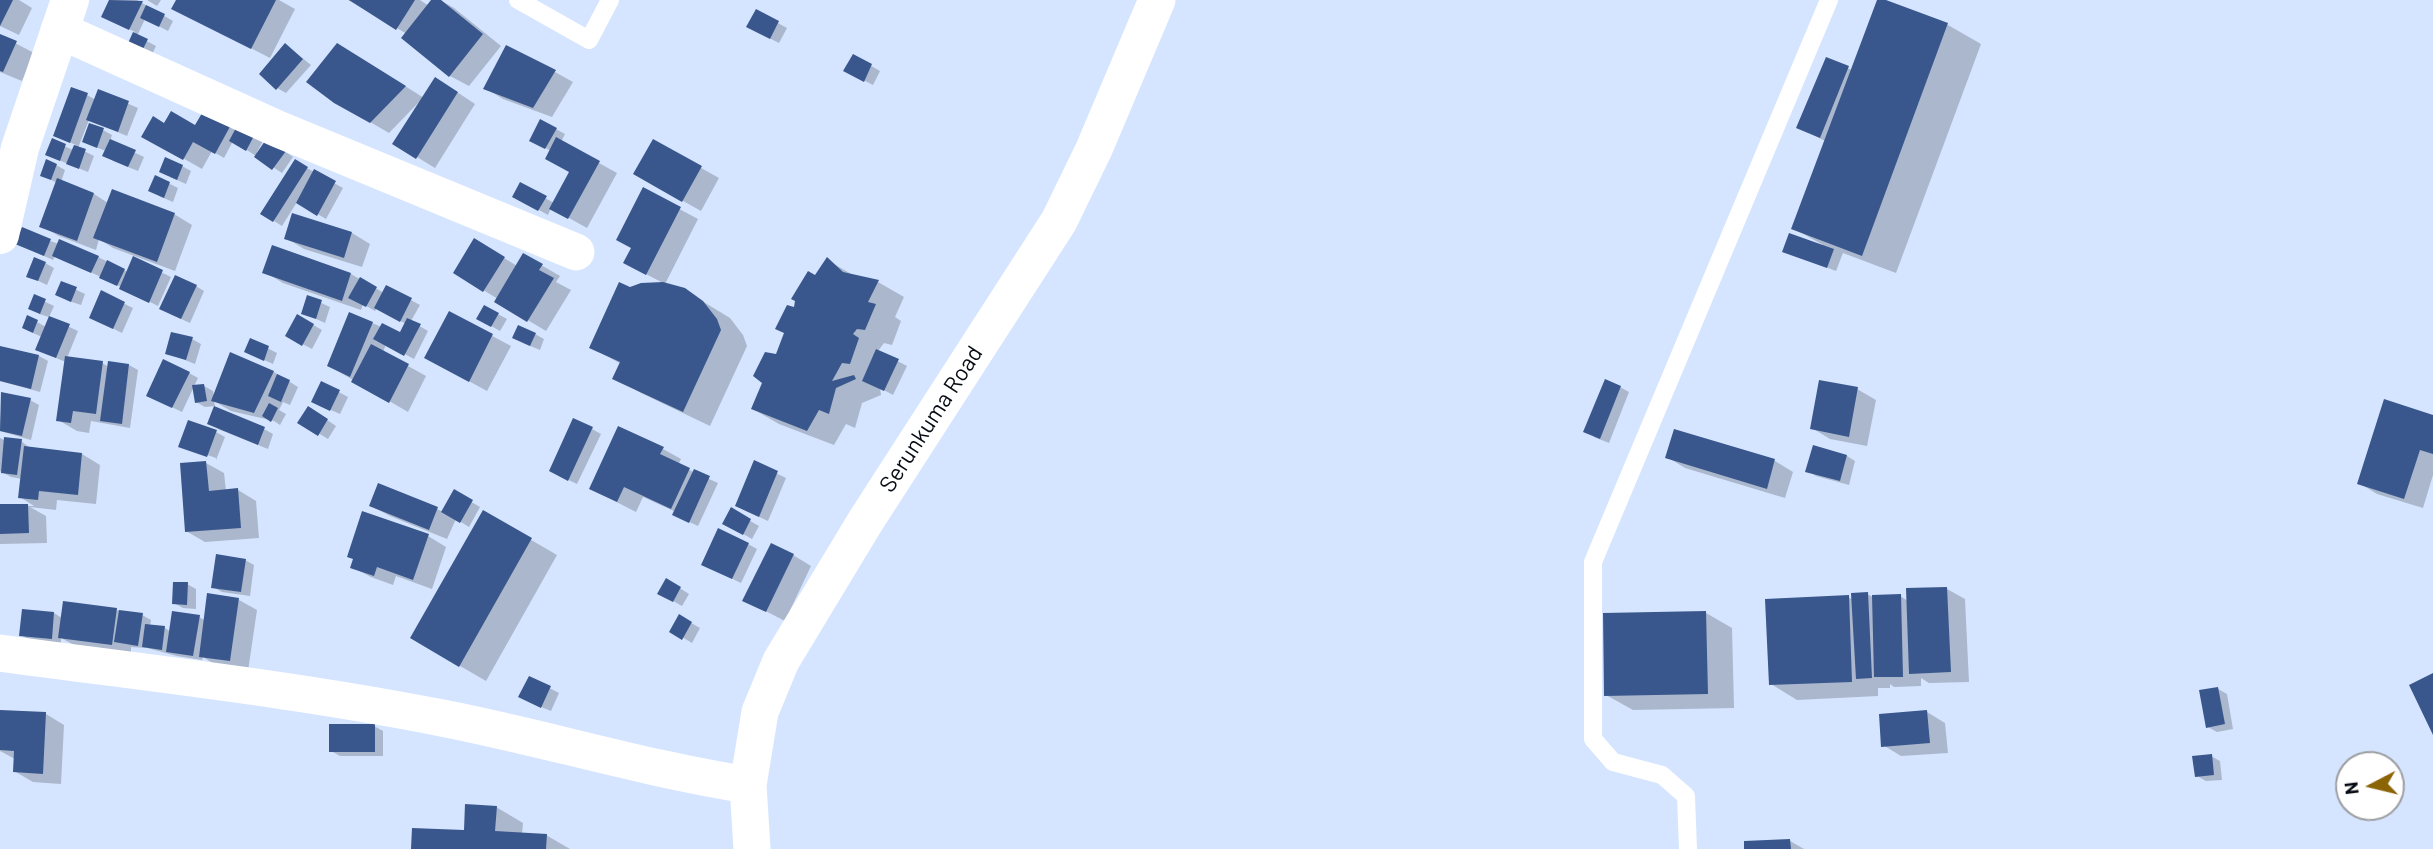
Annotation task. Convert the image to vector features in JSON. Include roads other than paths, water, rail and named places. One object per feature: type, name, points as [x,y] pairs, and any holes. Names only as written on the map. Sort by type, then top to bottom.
[{"type":"street","name":"Serunkuma Road","points":[[752,849],[748,785],[760,712],[781,661],[865,522],[1059,220],[1094,149],[1157,0]]},
{"type":"street","points":[[0,234],[20,148],[65,15],[278,129],[576,252]]},
{"type":"street","points":[[0,653],[277,690],[430,716],[680,774],[748,785]]},
{"type":"lane","points":[[518,0],[589,40],[610,0]]},
{"type":"lane","points":[[1688,849],[1686,796],[1662,775],[1613,762],[1593,740],[1593,562],[1829,0]]}]
